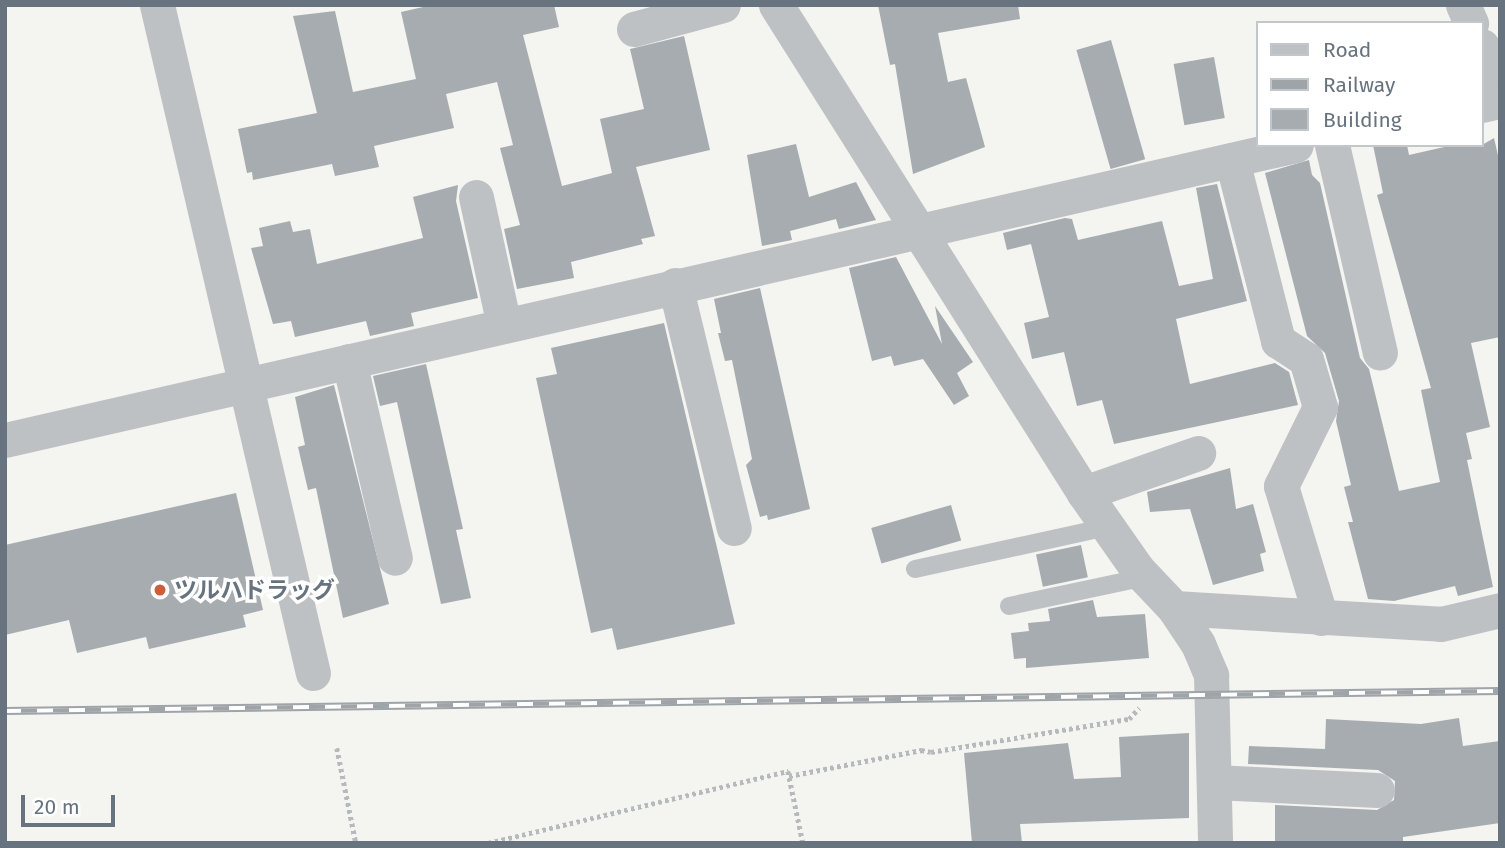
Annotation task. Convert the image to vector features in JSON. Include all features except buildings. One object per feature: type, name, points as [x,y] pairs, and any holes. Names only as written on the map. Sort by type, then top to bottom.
[{"type":"street","points":[[157,5],[313,673]]},
{"type":"street","points":[[634,29],[723,5]]},
{"type":"street","points":[[776,5],[915,231],[1084,493],[1145,577],[1174,608],[1198,645],[1210,675],[1214,843]]},
{"type":"street","points":[[1463,5],[1470,21]]},
{"type":"street","points":[[1484,50],[1500,83]]},
{"type":"street","points":[[5,440],[1287,147]]},
{"type":"street","points":[[1332,147],[1380,353]]},
{"type":"street","points":[[1232,160],[1278,341],[1306,359],[1320,407],[1281,486],[1321,618]]},
{"type":"street","points":[[476,197],[504,325]]},
{"type":"street","points":[[675,285],[734,528]]},
{"type":"street","points":[[349,361],[395,558]]},
{"type":"street","points":[[1084,493],[1198,453]]},
{"type":"street","points":[[1174,608],[1441,624],[1500,610]]},
{"type":"street","points":[[1214,782],[1377,790]]},
{"type":"lane","points":[[915,569],[1108,527]]},
{"type":"lane","points":[[1009,606],[1145,577]]},
{"type":"path","points":[[789,776],[921,750],[931,752],[1129,719],[1139,708]]},
{"type":"path","points":[[337,748],[356,843]]},
{"type":"path","points":[[488,843],[788,771],[803,843]]},
{"type":"railway","points":[[5,711],[1500,691]]},
{"type":"place","name":"ツルハドラッグ","points":[[160,590]]}]
